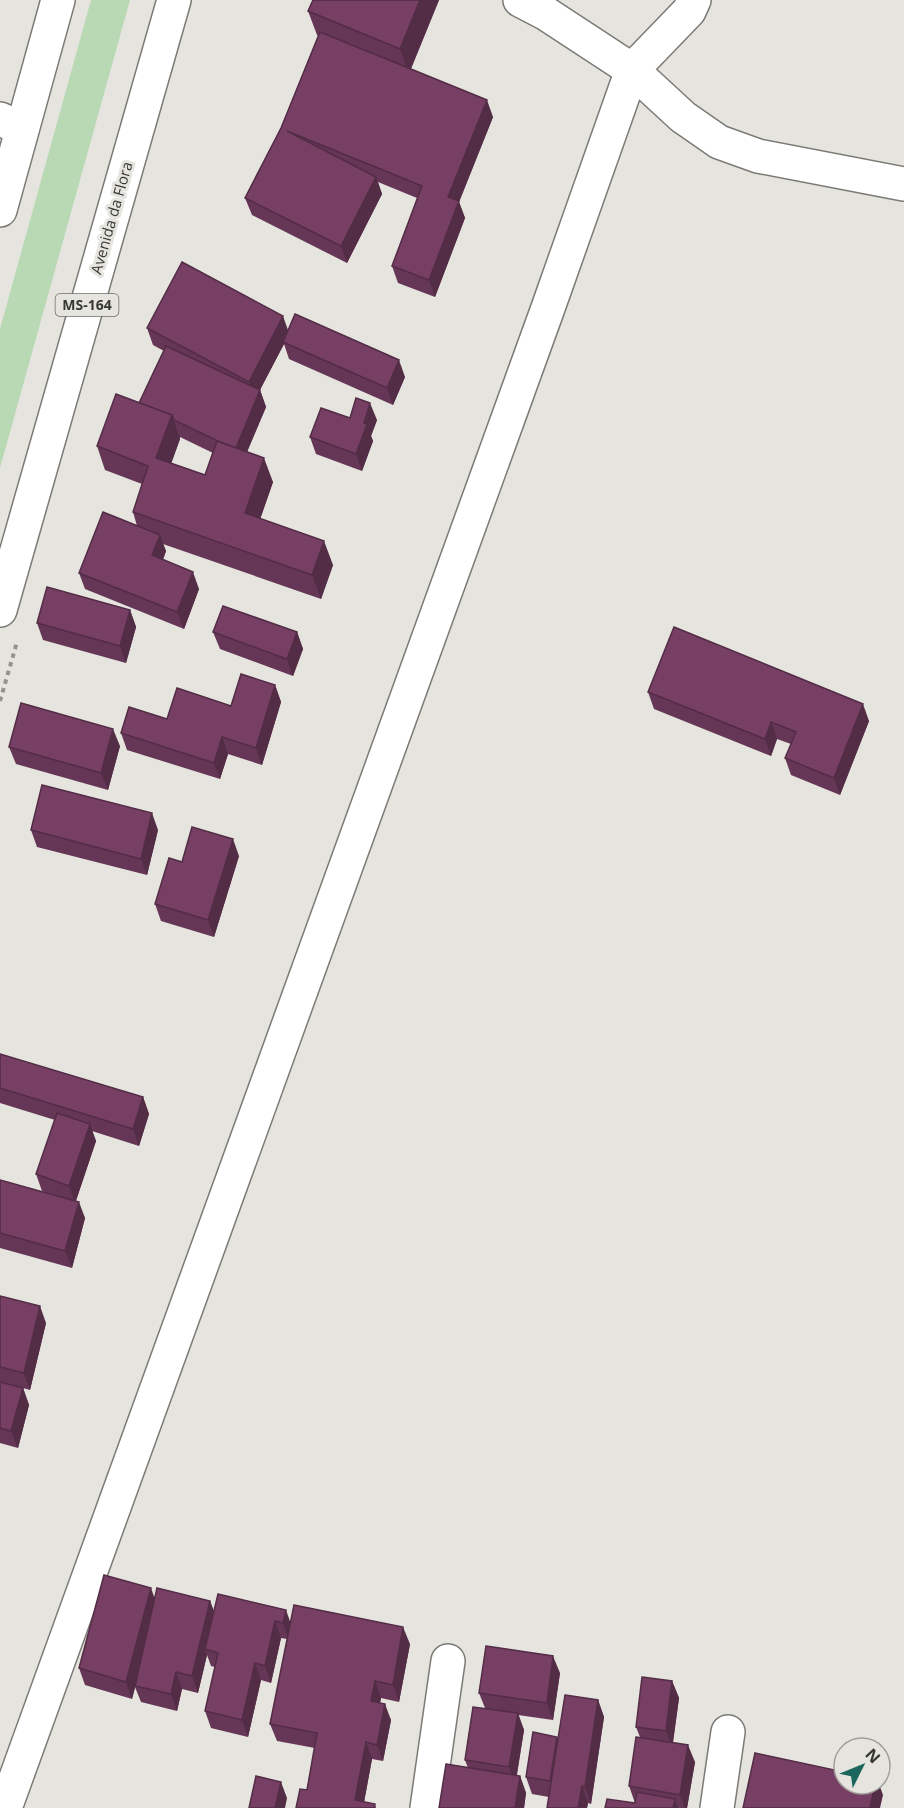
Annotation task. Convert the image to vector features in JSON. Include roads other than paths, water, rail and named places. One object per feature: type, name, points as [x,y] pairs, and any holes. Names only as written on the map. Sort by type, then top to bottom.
[{"type":"street","points":[[0,210],[11,124],[58,0]]},
{"type":"street","name":"Avenida da Flora","points":[[0,610],[174,0]]},
{"type":"street","points":[[520,0],[545,13],[632,70],[683,117],[719,142],[758,156],[904,184]]},
{"type":"street","points":[[5,1808],[632,70],[689,11],[694,0]]},
{"type":"street","points":[[427,1808],[448,1661]]},
{"type":"street","points":[[717,1808],[728,1732]]}]
